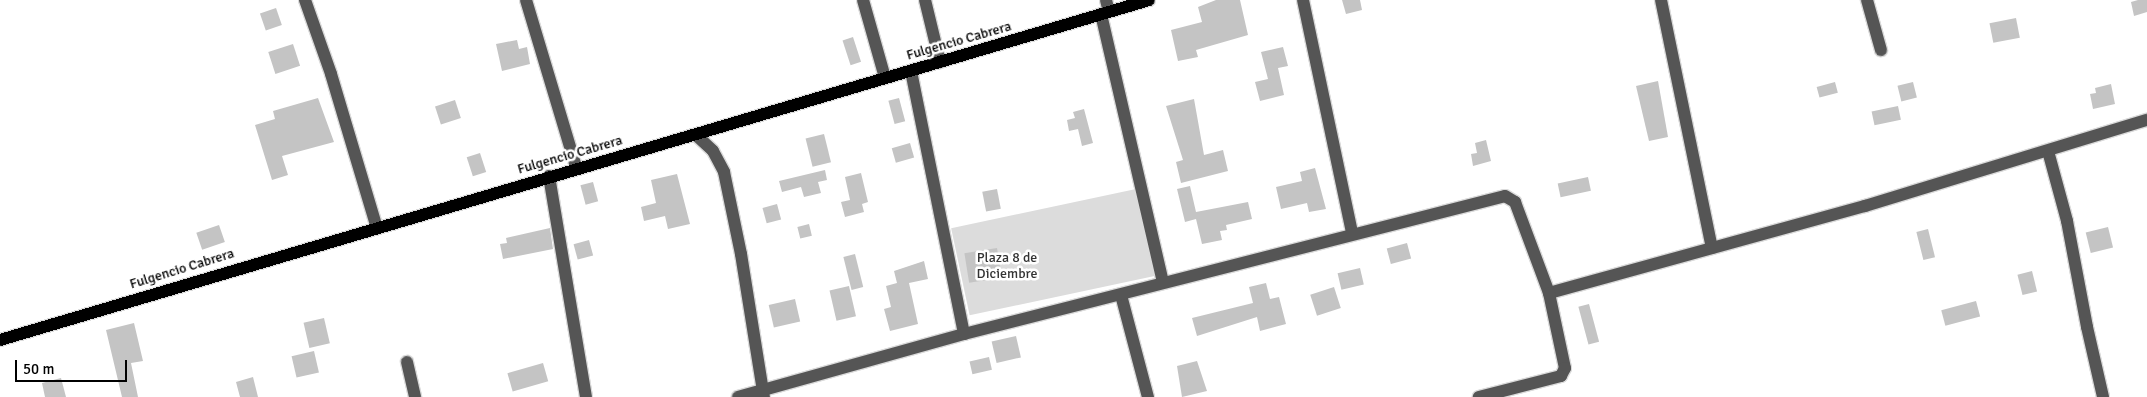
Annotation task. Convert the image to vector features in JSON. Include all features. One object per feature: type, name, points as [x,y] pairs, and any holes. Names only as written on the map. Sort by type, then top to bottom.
[{"type":"main road","name":"Fulgencio Cabrera","points":[[0,340],[576,167],[696,135],[911,71],[1105,9],[1149,0]]},
{"type":"street","points":[[305,0],[331,74],[376,228]]},
{"type":"street","points":[[526,0],[576,167]]},
{"type":"street","points":[[863,0],[885,78]]},
{"type":"street","points":[[925,0],[940,62]]},
{"type":"street","points":[[1303,0],[1352,233]]},
{"type":"street","points":[[1661,0],[1712,248]]},
{"type":"street","points":[[1867,0],[1881,50]]},
{"type":"street","points":[[1105,9],[1163,282]]},
{"type":"street","points":[[911,71],[964,334]]},
{"type":"street","points":[[1549,293],[2048,151],[2147,120]]},
{"type":"street","points":[[696,135],[713,151],[724,172],[764,393]]},
{"type":"street","points":[[2048,151],[2067,221],[2104,397]]},
{"type":"street","points":[[549,176],[586,397]]},
{"type":"street","points":[[738,397],[764,393],[964,334],[1121,295],[1163,282],[1352,233],[1508,196],[1516,202],[1549,293],[1564,372],[1479,397]]},
{"type":"street","points":[[1121,295],[1148,397]]},
{"type":"street","points":[[407,362],[415,397]]},
{"type":"green space","name":"Plaza 8 de Diciembre","points":[[1136,189],[1155,276],[970,315],[951,228]]},
{"type":"building","points":[[1216,0],[1240,0],[1248,35],[1196,50],[1198,57],[1178,61],[1171,30],[1202,22],[1198,7]]},
{"type":"building","points":[[1342,0],[1360,0],[1362,10],[1346,14]]},
{"type":"building","points":[[2147,0],[2147,12],[2134,16],[2131,2]]},
{"type":"building","points":[[276,8],[282,25],[266,31],[260,14]]},
{"type":"building","points":[[2016,18],[2020,38],[1993,43],[1989,23]]},
{"type":"building","points":[[853,37],[861,62],[851,65],[843,40]]},
{"type":"building","points":[[517,40],[519,49],[527,47],[530,64],[502,71],[496,44]]},
{"type":"building","points":[[293,44],[300,66],[275,74],[268,52]]},
{"type":"building","points":[[1283,47],[1288,66],[1278,68],[1284,95],[1260,101],[1255,82],[1268,79],[1261,52]]},
{"type":"building","points":[[1658,81],[1668,137],[1649,141],[1636,86]]},
{"type":"building","points":[[1835,82],[1838,93],[1819,98],[1817,87]]},
{"type":"building","points":[[1913,82],[1917,98],[1901,101],[1897,86]]},
{"type":"building","points":[[2111,84],[2115,104],[2093,109],[2090,94],[2096,93],[2095,88]]},
{"type":"building","points":[[318,98],[334,142],[282,156],[288,175],[272,180],[255,125],[275,119],[273,111]]},
{"type":"building","points":[[899,98],[905,121],[895,124],[888,101]]},
{"type":"building","points":[[1194,99],[1204,155],[1223,150],[1228,171],[1181,183],[1176,162],[1183,160],[1166,106]]},
{"type":"building","points":[[455,100],[461,118],[441,125],[435,106]]},
{"type":"building","points":[[1898,106],[1901,120],[1875,125],[1872,112]]},
{"type":"building","points":[[1084,109],[1093,143],[1082,146],[1078,129],[1069,131],[1067,120],[1075,118],[1073,112]]},
{"type":"building","points":[[824,134],[831,162],[813,167],[806,139]]},
{"type":"building","points":[[1486,140],[1491,161],[1473,166],[1471,154],[1477,153],[1475,143]]},
{"type":"building","points":[[910,143],[914,157],[896,163],[892,148]]},
{"type":"building","points":[[480,153],[486,172],[473,176],[467,157]]},
{"type":"building","points":[[1315,168],[1326,209],[1309,212],[1307,203],[1281,209],[1276,187],[1302,181],[1300,172]]},
{"type":"building","points":[[825,170],[827,180],[818,182],[821,193],[804,197],[801,187],[782,192],[779,181]]},
{"type":"building","points":[[861,173],[868,202],[862,204],[864,212],[845,217],[841,202],[850,200],[845,177]]},
{"type":"building","points":[[677,174],[690,224],[668,229],[665,216],[644,221],[641,207],[656,203],[651,180]]},
{"type":"building","points":[[1588,177],[1591,191],[1561,197],[1558,183]]},
{"type":"building","points":[[593,182],[598,201],[586,205],[580,185]]},
{"type":"building","points":[[1190,186],[1196,212],[1248,202],[1252,219],[1226,225],[1227,230],[1220,231],[1222,240],[1202,244],[1196,219],[1185,222],[1177,189]]},
{"type":"building","points":[[997,189],[1001,209],[986,211],[982,192]]},
{"type":"building","points":[[777,204],[781,219],[767,223],[763,208]]},
{"type":"building","points":[[809,224],[812,236],[800,239],[797,227]]},
{"type":"building","points":[[219,225],[225,242],[202,250],[196,233]]},
{"type":"building","points":[[2108,227],[2113,247],[2091,253],[2086,233]]},
{"type":"building","points":[[550,228],[553,249],[503,259],[500,244],[507,243],[506,238]]},
{"type":"building","points":[[1928,229],[1935,257],[1923,260],[1916,232]]},
{"type":"building","points":[[589,240],[593,255],[578,260],[574,244]]},
{"type":"building","points":[[1407,243],[1411,258],[1391,264],[1387,248]]},
{"type":"building","points":[[997,248],[1002,278],[969,283],[964,253]]},
{"type":"building","points":[[855,254],[863,287],[852,290],[843,257]]},
{"type":"building","points":[[924,261],[928,279],[909,283],[918,324],[890,331],[884,309],[891,307],[886,286],[897,283],[894,271]]},
{"type":"building","points":[[1360,268],[1364,285],[1341,290],[1338,273]]},
{"type":"building","points":[[2032,271],[2037,291],[2023,295],[2017,275]]},
{"type":"building","points":[[1266,283],[1270,299],[1279,297],[1286,324],[1260,331],[1257,317],[1197,336],[1192,318],[1253,303],[1249,287]]},
{"type":"building","points":[[849,286],[856,316],[836,321],[830,290]]},
{"type":"building","points":[[1334,287],[1341,308],[1317,316],[1310,295]]},
{"type":"building","points":[[795,299],[800,321],[774,327],[769,305]]},
{"type":"building","points":[[1976,301],[1980,316],[1945,326],[1941,310]]},
{"type":"building","points":[[1589,304],[1599,342],[1588,345],[1578,307]]},
{"type":"building","points":[[324,318],[330,343],[309,348],[304,323]]},
{"type":"building","points":[[134,323],[143,361],[131,363],[138,397],[122,397],[106,330]]},
{"type":"building","points":[[1016,336],[1021,357],[997,363],[992,342]]},
{"type":"building","points":[[314,351],[319,372],[297,378],[292,356]]},
{"type":"building","points":[[989,357],[992,370],[972,374],[970,361]]},
{"type":"building","points":[[1197,361],[1207,391],[1182,397],[1177,366]]},
{"type":"building","points":[[543,363],[548,381],[513,391],[507,373]]},
{"type":"building","points":[[253,377],[258,397],[240,397],[236,382]]},
{"type":"building","points":[[61,378],[66,397],[45,397],[42,383]]}]
